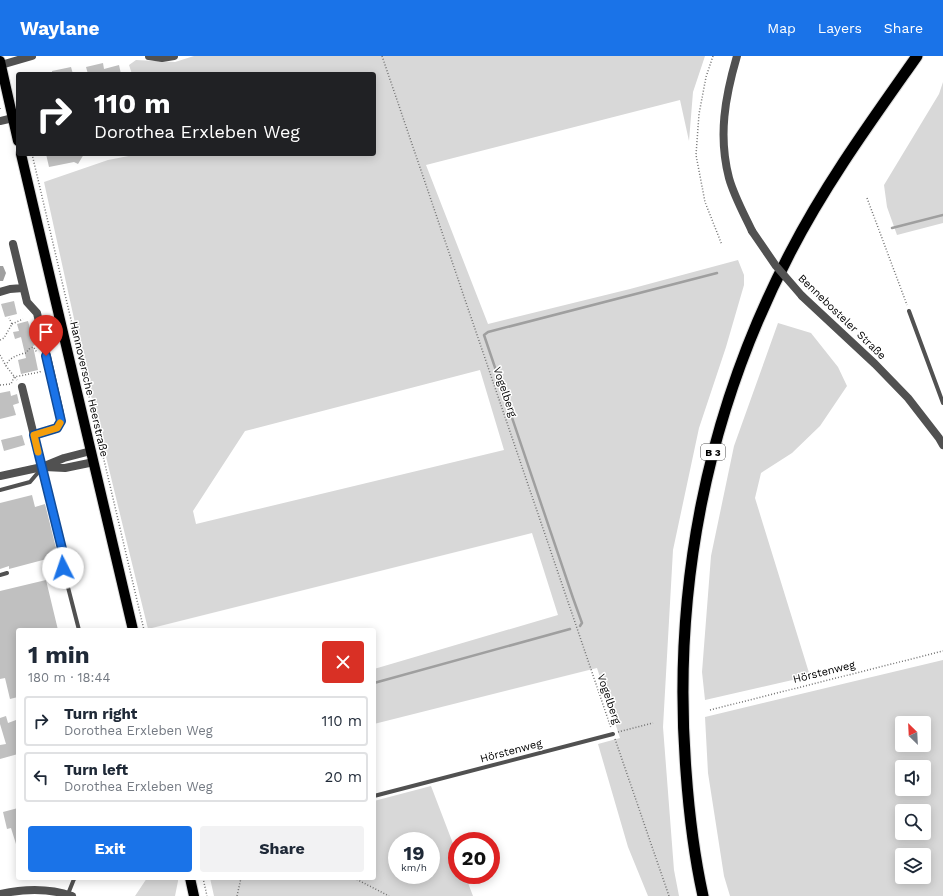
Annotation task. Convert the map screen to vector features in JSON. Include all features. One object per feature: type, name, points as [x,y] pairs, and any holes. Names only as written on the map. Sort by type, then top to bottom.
[{"type":"highway","name":"B 3","points":[[703,896],[690,817],[683,728],[682,675],[683,646],[692,556],[708,471],[726,408],[748,346],[790,252],[816,206],[858,139],[917,56]]},
{"type":"main road","points":[[0,63],[16,132]]},
{"type":"main road","name":"Hannoversche Heerstraße","points":[[21,156],[133,628]]},
{"type":"main road","points":[[190,880],[194,896]]},
{"type":"street","points":[[0,63],[32,56]]},
{"type":"street","points":[[149,56],[162,58],[174,56]]},
{"type":"street","name":"Bennebosteler Straße","points":[[737,56],[729,82],[723,115],[725,150],[729,178],[739,205],[752,231],[776,266],[802,296],[875,364],[908,398],[943,445]]},
{"type":"street","points":[[0,121],[13,118]]},
{"type":"street","points":[[13,244],[27,302],[37,313],[61,421],[57,428],[34,435]]},
{"type":"street","points":[[0,292],[10,289],[23,288]]},
{"type":"street","points":[[22,386],[65,561]]},
{"type":"street","points":[[0,476],[42,467],[64,458],[91,452]]},
{"type":"street","points":[[42,467],[65,468],[94,462]]},
{"type":"street","points":[[4,894],[40,890],[70,895]]},
{"type":"lane","points":[[909,311],[943,403]]},
{"type":"lane","points":[[0,490],[30,482],[42,467]]},
{"type":"lane","points":[[65,561],[63,568],[78,628]]},
{"type":"lane","points":[[0,575],[7,573]]},
{"type":"lane","name":"Hörstenweg","points":[[376,795],[613,734]]},
{"type":"lane","points":[[70,895],[74,880]]},
{"type":"path","name":"Vogelberg","points":[[382,56],[668,896]]},
{"type":"path","points":[[713,56],[706,77],[699,114],[696,155],[705,202],[722,245]]},
{"type":"path","points":[[32,156],[144,628]]},
{"type":"path","points":[[867,198],[909,311]]},
{"type":"path","points":[[9,318],[12,324]]},
{"type":"path","points":[[0,340],[4,338],[12,324],[23,319]]},
{"type":"path","points":[[6,366],[7,363],[15,357],[26,353],[33,347],[38,355]]},
{"type":"path","points":[[0,355],[6,366],[22,386]]},
{"type":"path","points":[[14,377],[34,374],[40,372],[41,369]]},
{"type":"path","points":[[0,385],[11,384],[14,377]]},
{"type":"path","name":"Hörstenweg","points":[[710,710],[943,651]]},
{"type":"path","points":[[613,734],[653,724]]},
{"type":"path","points":[[203,880],[207,896]]},
{"type":"path","points":[[237,896],[241,880]]},
{"type":"path","points":[[358,880],[389,896]]},
{"type":"shaded area","points":[[194,56],[705,56],[693,92],[689,141],[680,100],[426,165],[488,324],[630,289],[738,260],[744,275],[744,285],[726,347],[699,428],[673,550],[663,727],[674,870],[679,896],[648,896],[628,847],[598,744],[620,738],[597,668],[376,723],[376,668],[558,615],[532,533],[148,628],[89,387],[44,182],[108,160],[129,156],[376,156],[376,72],[131,72],[129,65],[136,60],[175,62]],"holes":[[[480,370],[504,450],[196,524],[193,511],[245,431]]]},
{"type":"shaded area","points":[[943,82],[943,223],[897,235],[887,207],[884,185],[939,94]]},
{"type":"shaded area","points":[[0,266],[3,266],[6,273],[3,281],[0,281]]},
{"type":"shaded area","points":[[778,323],[811,333],[838,367],[847,386],[820,426],[792,453],[761,473],[755,498],[810,676],[705,700],[702,672],[711,556],[734,446]]},
{"type":"shaded area","points":[[943,660],[943,896],[730,896],[724,876],[708,773],[705,717]]},
{"type":"shaded area","points":[[431,786],[449,832],[448,884],[468,884],[473,896],[214,896],[210,880],[376,880],[376,800]]},
{"type":"shaded area","points":[[146,880],[178,880],[175,896],[135,896]]},
{"type":"building","points":[[103,63],[104,69],[119,65],[121,72],[87,72],[86,67]]},
{"type":"building","points":[[71,67],[72,72],[52,72]]},
{"type":"building","points":[[46,156],[83,156],[78,164],[74,162],[49,167]]},
{"type":"building","points":[[14,301],[17,314],[5,317],[1,304]]},
{"type":"building","points":[[28,321],[35,345],[33,346],[38,370],[21,374],[18,360],[26,358],[21,337],[15,339],[13,332],[19,331],[17,324]]},
{"type":"building","points":[[10,391],[11,396],[17,394],[19,403],[13,405],[16,415],[0,419],[0,393]]},
{"type":"building","points":[[22,435],[25,445],[4,451],[1,440]]},
{"type":"building","points":[[32,495],[35,507],[45,504],[58,556],[9,569],[9,566],[0,569],[0,503]]},
{"type":"building","points":[[46,580],[58,628],[16,628],[16,698],[10,699],[5,678],[0,679],[0,591]]},
{"type":"building","points":[[6,716],[8,723],[16,720],[16,755],[0,759],[0,745],[6,744],[0,724],[0,718]]},
{"type":"building","points":[[16,809],[16,844],[11,828],[7,829],[3,812]]},
{"type":"waterway","points":[[892,228],[943,215]]},
{"type":"waterway","points":[[580,626],[582,623],[484,335],[488,332],[717,273]]},
{"type":"waterway","points":[[376,682],[570,629]]},
{"type":"slow traffic","points":[[38,452],[34,435],[57,428],[60,423]]},
{"type":"route","points":[[46,356],[61,421],[57,428],[34,435],[65,561],[63,568]]}]
